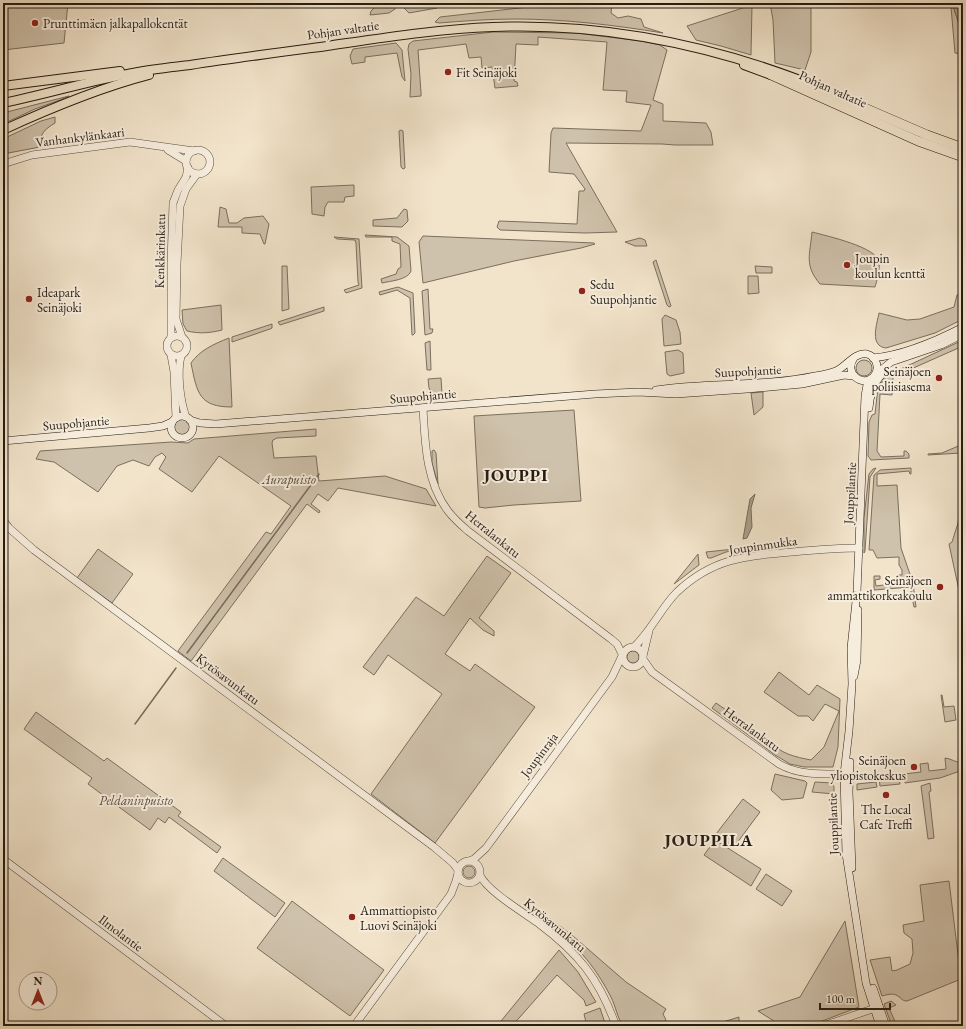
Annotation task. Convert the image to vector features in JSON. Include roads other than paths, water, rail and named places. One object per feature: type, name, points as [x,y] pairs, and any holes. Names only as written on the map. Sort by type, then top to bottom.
[{"type":"highway","name":"Pohjan valtatie","points":[[771,75],[936,148],[962,153]]},
{"type":"highway","name":"Pohjan valtatie","points":[[800,80],[927,135],[962,153]]},
{"type":"main road","name":"Pohjan valtatie","points":[[3,103],[127,74],[417,34],[492,27],[548,27],[628,35],[725,55],[756,64],[800,80]]},
{"type":"main road","name":"Pohjan valtatie","points":[[690,47],[771,75]]},
{"type":"main road","points":[[3,86],[106,73],[174,67]]},
{"type":"main road","points":[[3,130],[78,97],[125,81],[174,67]]},
{"type":"street","name":"Vanhankylänkaari","points":[[3,164],[32,155],[130,142],[194,151]]},
{"type":"street","name":"Vanhankylänkaari","points":[[161,147],[180,156],[187,164]]},
{"type":"street","points":[[194,151],[204,151],[210,160],[209,167],[204,172],[197,174],[190,171],[187,164],[189,155],[194,151]]},
{"type":"street","name":"Kenkkärinkatu","points":[[171,337],[173,203],[178,190],[186,177],[187,164]]},
{"type":"street","name":"Kenkkärinkatu","points":[[182,337],[176,319],[180,206],[186,189],[197,174]]},
{"type":"street","points":[[873,358],[884,357],[922,345],[963,328]]},
{"type":"street","points":[[873,377],[877,366],[873,358],[866,354],[854,358],[850,368],[856,378],[862,381],[873,377],[891,362],[940,345],[963,334]]},
{"type":"street","points":[[172,355],[174,372],[174,420],[171,426],[173,433],[176,436],[183,438],[192,432],[193,426],[182,403],[179,366],[181,356],[185,352],[187,346],[186,340],[182,337],[171,337],[167,342],[166,347],[168,352],[175,356],[181,356]]},
{"type":"street","name":"Suupohjantie","points":[[188,418],[200,424],[210,424],[595,394],[638,392],[676,387],[765,383],[805,378],[836,371],[854,358]]},
{"type":"street","points":[[865,415],[868,412],[871,394],[878,378],[888,368],[905,358]]},
{"type":"street","name":"Suupohjantie","points":[[638,392],[676,394],[754,389],[802,384],[844,375],[856,378]]},
{"type":"street","name":"Jouppilantie","points":[[873,377],[867,385],[865,396],[857,592],[851,654],[852,684],[849,732],[850,754],[846,774],[853,892],[866,983],[886,1026]]},
{"type":"street","name":"Jouppilantie","points":[[856,378],[865,396]]},
{"type":"street","name":"Herralankatu","points":[[423,408],[431,478],[436,491],[448,511],[468,531],[611,639],[617,644],[622,655]]},
{"type":"street","points":[[174,420],[180,416],[188,418]]},
{"type":"street","name":"Suupohjantie","points":[[4,441],[149,428],[163,426],[174,420]]},
{"type":"street","name":"Suupohjantie","points":[[192,432],[210,424]]},
{"type":"street","name":"Suupohjantie","points":[[149,428],[173,433]]},
{"type":"street","name":"Kytösavunkatu","points":[[3,520],[9,528],[40,555],[442,853],[456,866],[458,871]]},
{"type":"street","name":"Joupinmukka","points":[[634,647],[650,629],[676,593],[697,576],[715,566],[738,558],[762,554],[859,548]]},
{"type":"street","name":"Joupinmukka","points":[[643,658],[650,629]]},
{"type":"street","name":"Herralankatu","points":[[611,639],[634,647]]},
{"type":"street","points":[[634,647],[640,650],[643,658],[640,664],[632,668],[625,665],[622,655],[625,650],[634,647]]},
{"type":"street","name":"Joupinraja","points":[[467,861],[474,859],[486,848],[612,677],[622,655]]},
{"type":"street","name":"Herralankatu","points":[[643,658],[652,672],[766,756],[786,768],[812,773],[846,774]]},
{"type":"street","name":"Joupinraja","points":[[612,677],[624,668],[632,668]]},
{"type":"street","name":"Herralankatu","points":[[632,668],[652,672]]},
{"type":"street","name":"Joupinraja","points":[[479,872],[486,848]]},
{"type":"street","name":"Kytösavunkatu","points":[[442,853],[467,861]]},
{"type":"street","name":"Ilmolantie","points":[[3,859],[226,1026]]},
{"type":"street","points":[[354,1026],[451,894],[460,866],[467,861],[475,863],[479,872],[478,878],[451,894]]},
{"type":"street","points":[[458,871],[460,878],[469,882]]},
{"type":"street","name":"Kytösavunkatu","points":[[479,872],[481,879],[494,891],[570,949],[595,980],[602,992],[616,1026]]},
{"type":"street","name":"Kytösavunkatu","points":[[469,882],[494,891]]},
{"type":"street","points":[[823,1026],[876,1007]]},
{"type":"street","name":"Jouppilantie","points":[[876,1007],[880,1026]]},
{"type":"waterway","points":[[187,653],[319,474]]},
{"type":"waterway","points":[[135,724],[176,668]]},
{"type":"place","name":"Prunttimäen jalkapallokentät","points":[[35,23]]},
{"type":"place","name":"Fit Seinäjoki","points":[[448,72]]},
{"type":"place","name":"Joupin koulun kenttä","points":[[847,265]]},
{"type":"place","name":"Sedu Suupohjantie","points":[[582,291]]},
{"type":"place","name":"Ideapark Seinäjoki","points":[[29,299]]},
{"type":"place","name":"Seinäjoen poliisiasema","points":[[939,378]]},
{"type":"place","name":"Seinäjoen ammattikorkeakoulu","points":[[940,587]]},
{"type":"place","name":"Seinäjoen yliopistokeskus","points":[[914,767]]},
{"type":"place","name":"The Local Cafe Treffi","points":[[886,795]]},
{"type":"place","name":"Ammattiopisto Luovi Seinäjoki","points":[[352,917]]},
{"type":"district","name":"JOUPPI","points":[[516,475]]},
{"type":"district","name":"JOUPPILA","points":[[709,840]]},
{"type":"park label","name":"Aurapuisto","points":[[289,479]]},
{"type":"park label","name":"Peldaninpuisto","points":[[136,800]]}]
